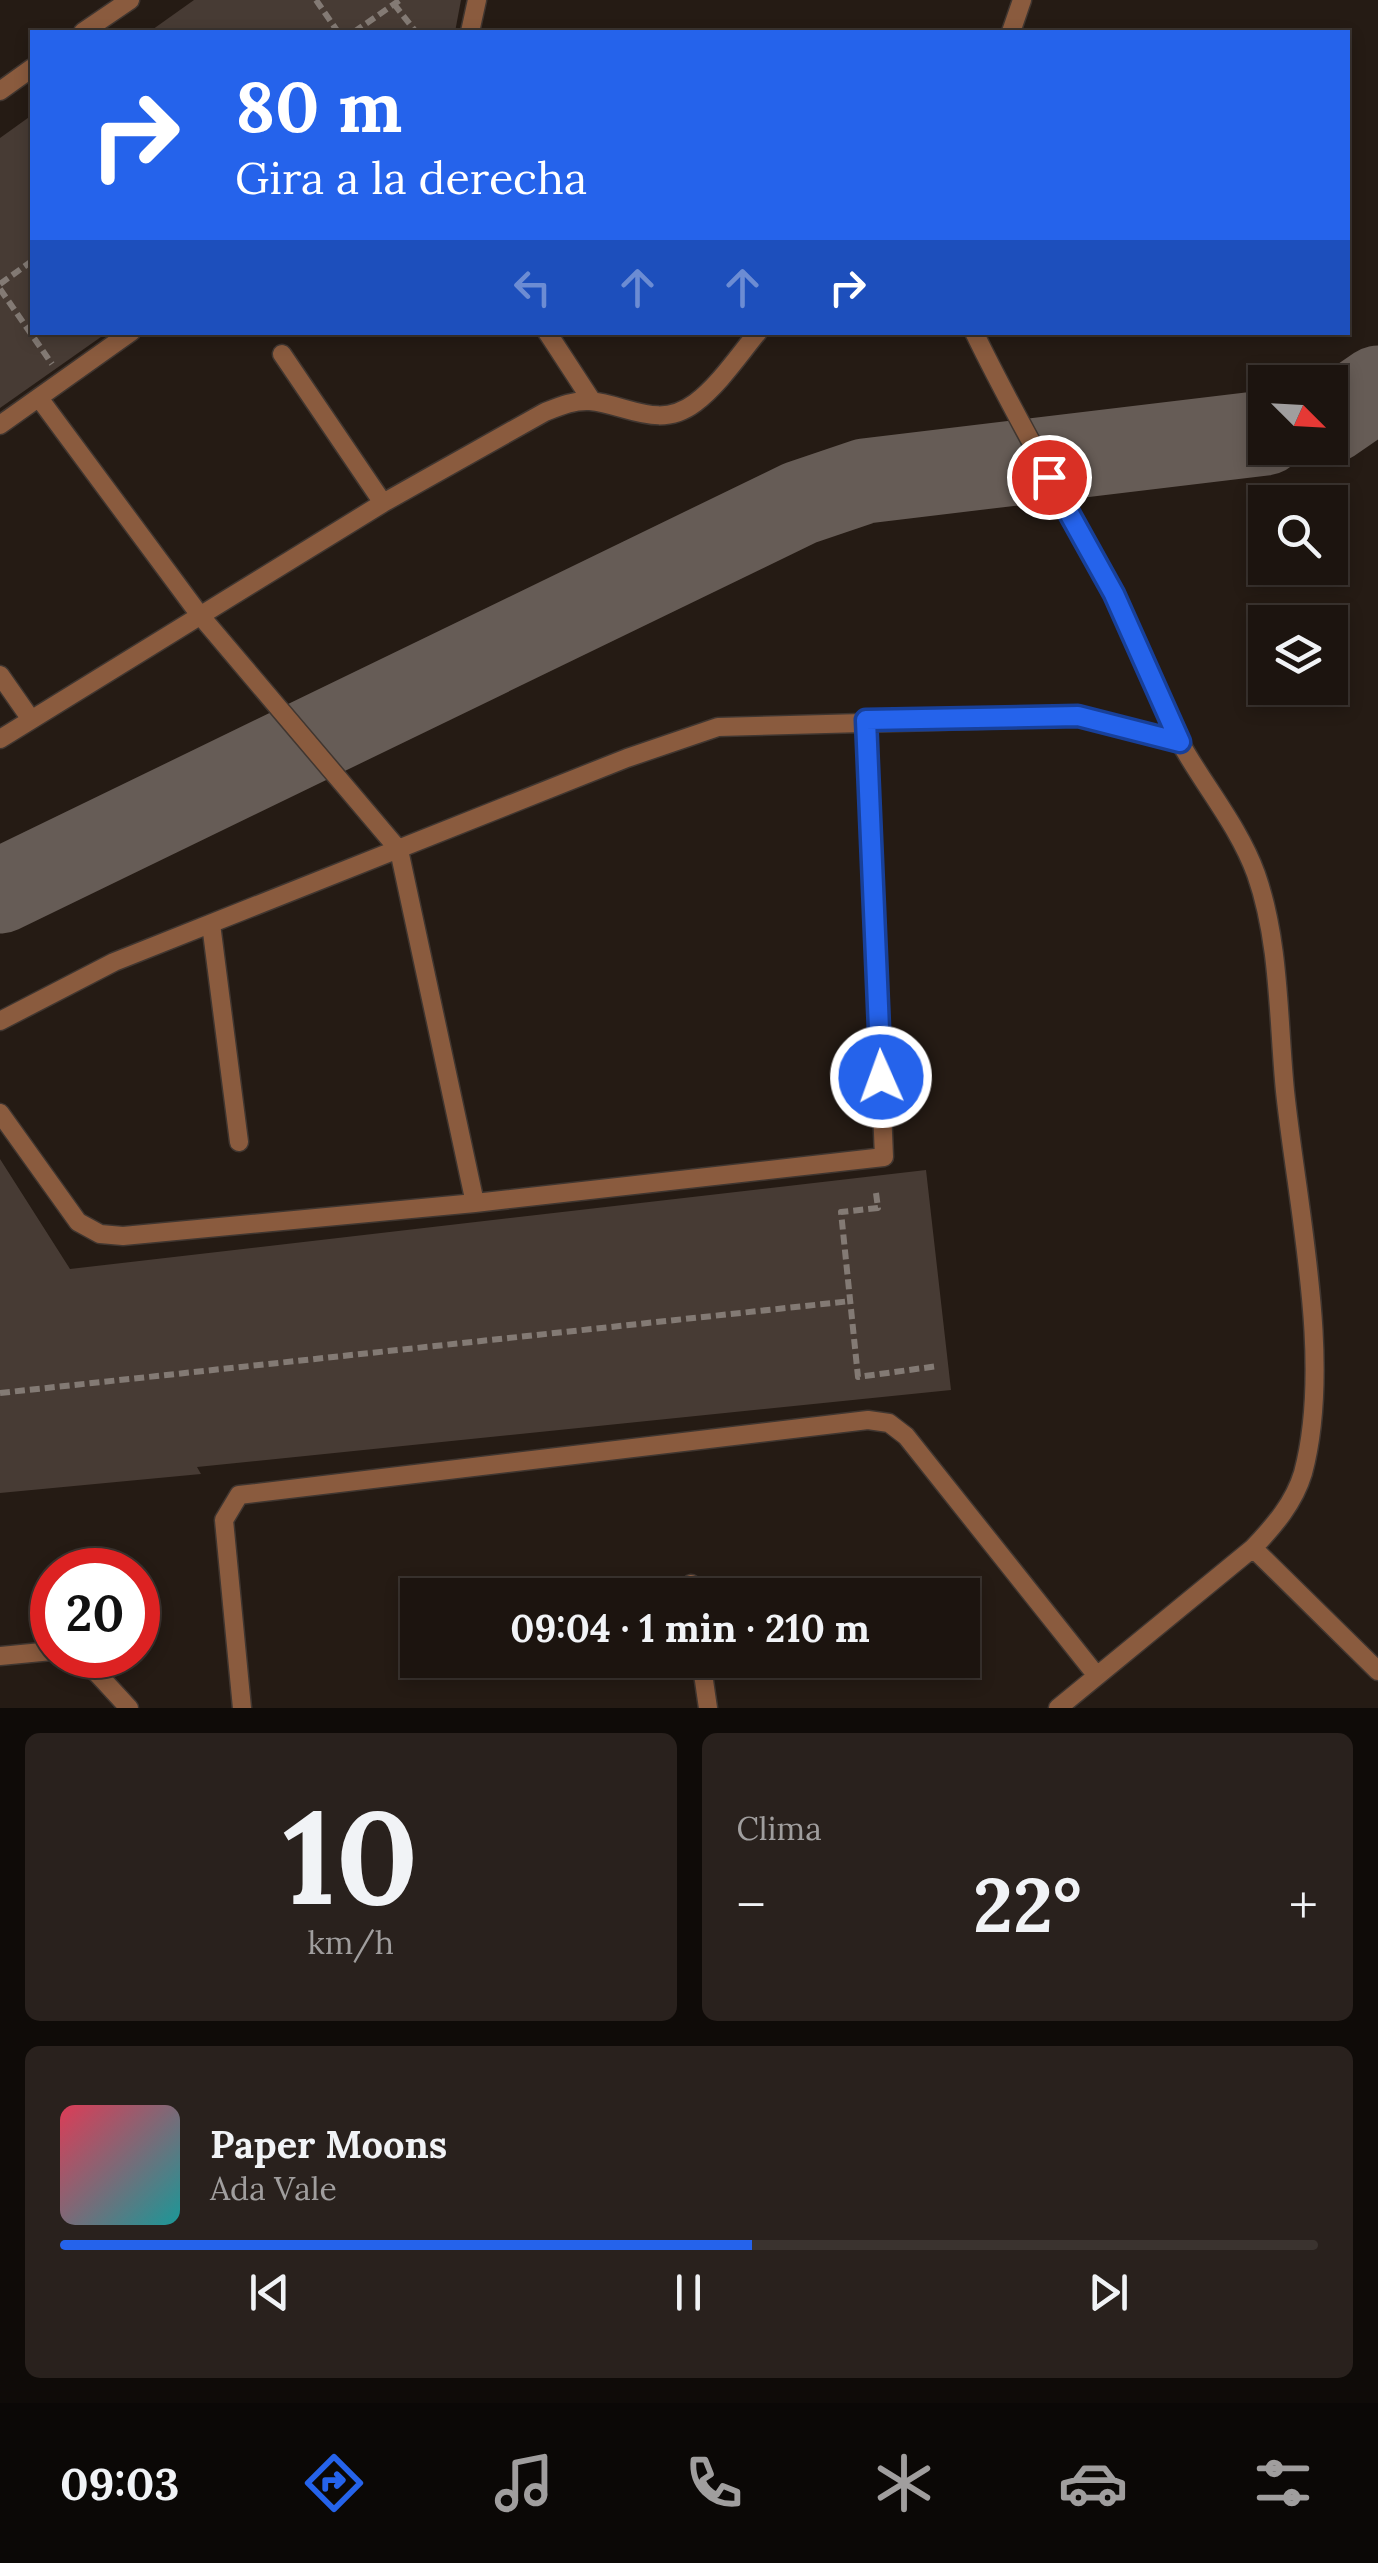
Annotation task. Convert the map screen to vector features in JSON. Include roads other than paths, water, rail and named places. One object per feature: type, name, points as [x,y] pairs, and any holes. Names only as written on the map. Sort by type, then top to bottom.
[{"type":"lane","points":[[86,30],[130,0]]},
{"type":"lane","points":[[470,30],[477,0]]},
{"type":"lane","points":[[1012,30],[1022,0]]},
{"type":"lane","points":[[0,90],[30,69]]},
{"type":"lane","points":[[0,425],[128,335]]},
{"type":"lane","points":[[548,335],[592,401]]},
{"type":"lane","points":[[0,739],[382,503],[545,412],[569,403],[592,401],[651,417],[678,413],[697,402],[755,335]]},
{"type":"lane","points":[[975,335],[1018,422],[1114,594],[1180,742],[1250,860],[1270,928],[1312,1328],[1314,1399],[1302,1476],[1282,1516],[1253,1548],[1058,1708]]},
{"type":"lane","points":[[282,354],[382,503]]},
{"type":"lane","points":[[39,398],[199,614],[399,850],[474,1203]]},
{"type":"lane","points":[[0,676],[30,718]]},
{"type":"lane","points":[[0,1021],[114,962],[627,758],[718,728],[866,720],[1078,716],[1180,742]]},
{"type":"lane","points":[[0,1113],[78,1222],[100,1234],[122,1236],[474,1203],[884,1157],[866,720]]},
{"type":"lane","points":[[210,924],[239,1142]]},
{"type":"lane","points":[[242,1708],[224,1520],[230,1502],[239,1495],[868,1420],[890,1423],[906,1436],[1097,1676]]},
{"type":"lane","points":[[1253,1548],[1378,1672]]},
{"type":"lane","points":[[0,1656],[30,1653]]},
{"type":"lane","points":[[101,1678],[129,1708]]},
{"type":"lane","points":[[704,1678],[708,1708]]}]
